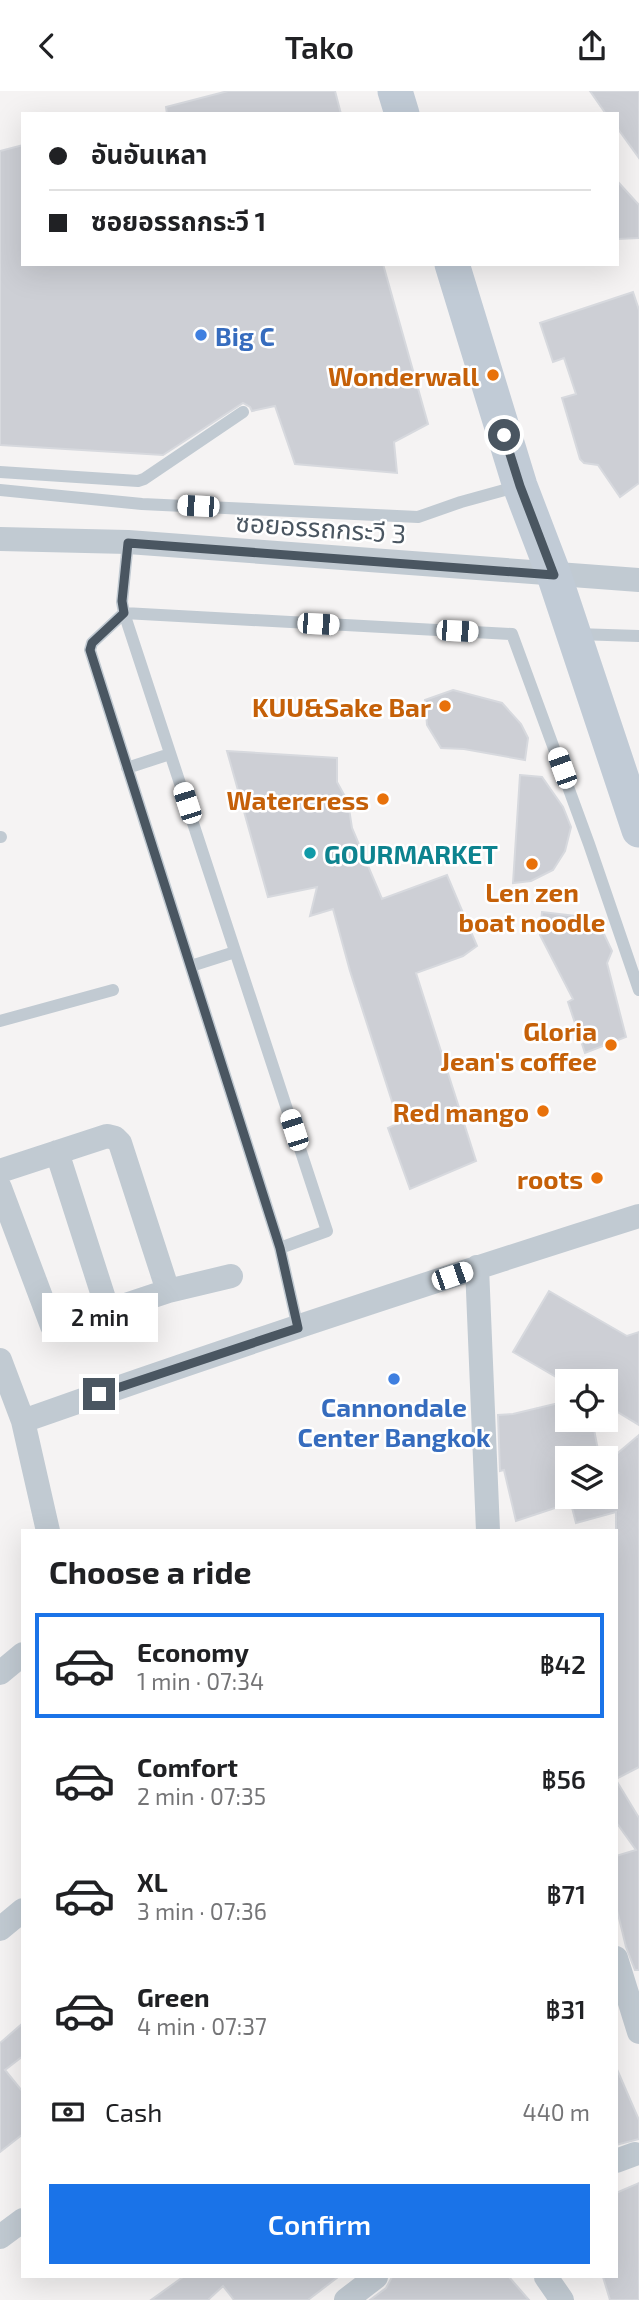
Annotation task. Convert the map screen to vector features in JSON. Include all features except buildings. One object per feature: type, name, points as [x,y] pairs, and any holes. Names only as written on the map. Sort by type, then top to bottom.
[{"type":"street","points":[[395,91],[401,112]]},
{"type":"street","points":[[453,266],[520,486],[554,575],[639,830]]},
{"type":"street","name":"ซอยอรรถกระวี 3","points":[[0,539],[128,543],[639,580]]},
{"type":"street","points":[[0,1171],[107,1136],[118,1141],[168,1291]]},
{"type":"street","points":[[57,1152],[108,1311]]},
{"type":"street","points":[[0,1188],[52,1326],[57,1330],[66,1330],[108,1311],[168,1291],[231,1276]]},
{"type":"street","points":[[23,1421],[477,1267],[639,1216]]},
{"type":"street","points":[[477,1267],[488,1529]]},
{"type":"street","points":[[0,1360],[23,1421],[48,1529]]},
{"type":"street","points":[[0,1673],[21,1656]]},
{"type":"street","points":[[0,1929],[21,1912]]},
{"type":"street","points":[[618,1964],[639,2032]]},
{"type":"street","points":[[0,2237],[21,2221]]},
{"type":"street","points":[[346,2300],[375,2278]]},
{"type":"street","points":[[547,2278],[562,2300]]},
{"type":"lane","points":[[0,472],[138,481],[243,412]]},
{"type":"lane","points":[[0,490],[142,503],[418,517],[520,486]]},
{"type":"lane","points":[[128,543],[122,601],[124,613],[327,1231],[280,1248]]},
{"type":"lane","points":[[298,1328],[280,1248],[90,650],[92,643],[124,613],[513,634],[639,990]]},
{"type":"lane","points":[[573,634],[639,636]]},
{"type":"lane","points":[[127,768],[170,754]]},
{"type":"lane","points":[[191,967],[235,953]]},
{"type":"lane","points":[[0,1021],[113,990]]},
{"type":"place","name":"Big C","points":[[201,335]]},
{"type":"place","name":"Wonderwall","points":[[493,375]]},
{"type":"place","name":"KUU&Sake Bar","points":[[445,706]]},
{"type":"place","name":"Watercress","points":[[383,799]]},
{"type":"place","name":"GOURMARKET","points":[[310,853]]},
{"type":"place","name":"Len zen boat noodle","points":[[532,864]]},
{"type":"place","name":"Gloria Jean's coffee","points":[[611,1045]]},
{"type":"place","name":"Red mango","points":[[543,1111]]},
{"type":"place","name":"roots","points":[[597,1178]]},
{"type":"place","name":"Cannondale Center Bangkok","points":[[394,1379]]},
{"type":"route","points":[[99,1394],[298,1328],[280,1248],[90,650],[92,643],[124,613],[122,601],[128,543],[554,575],[504,435]]}]
